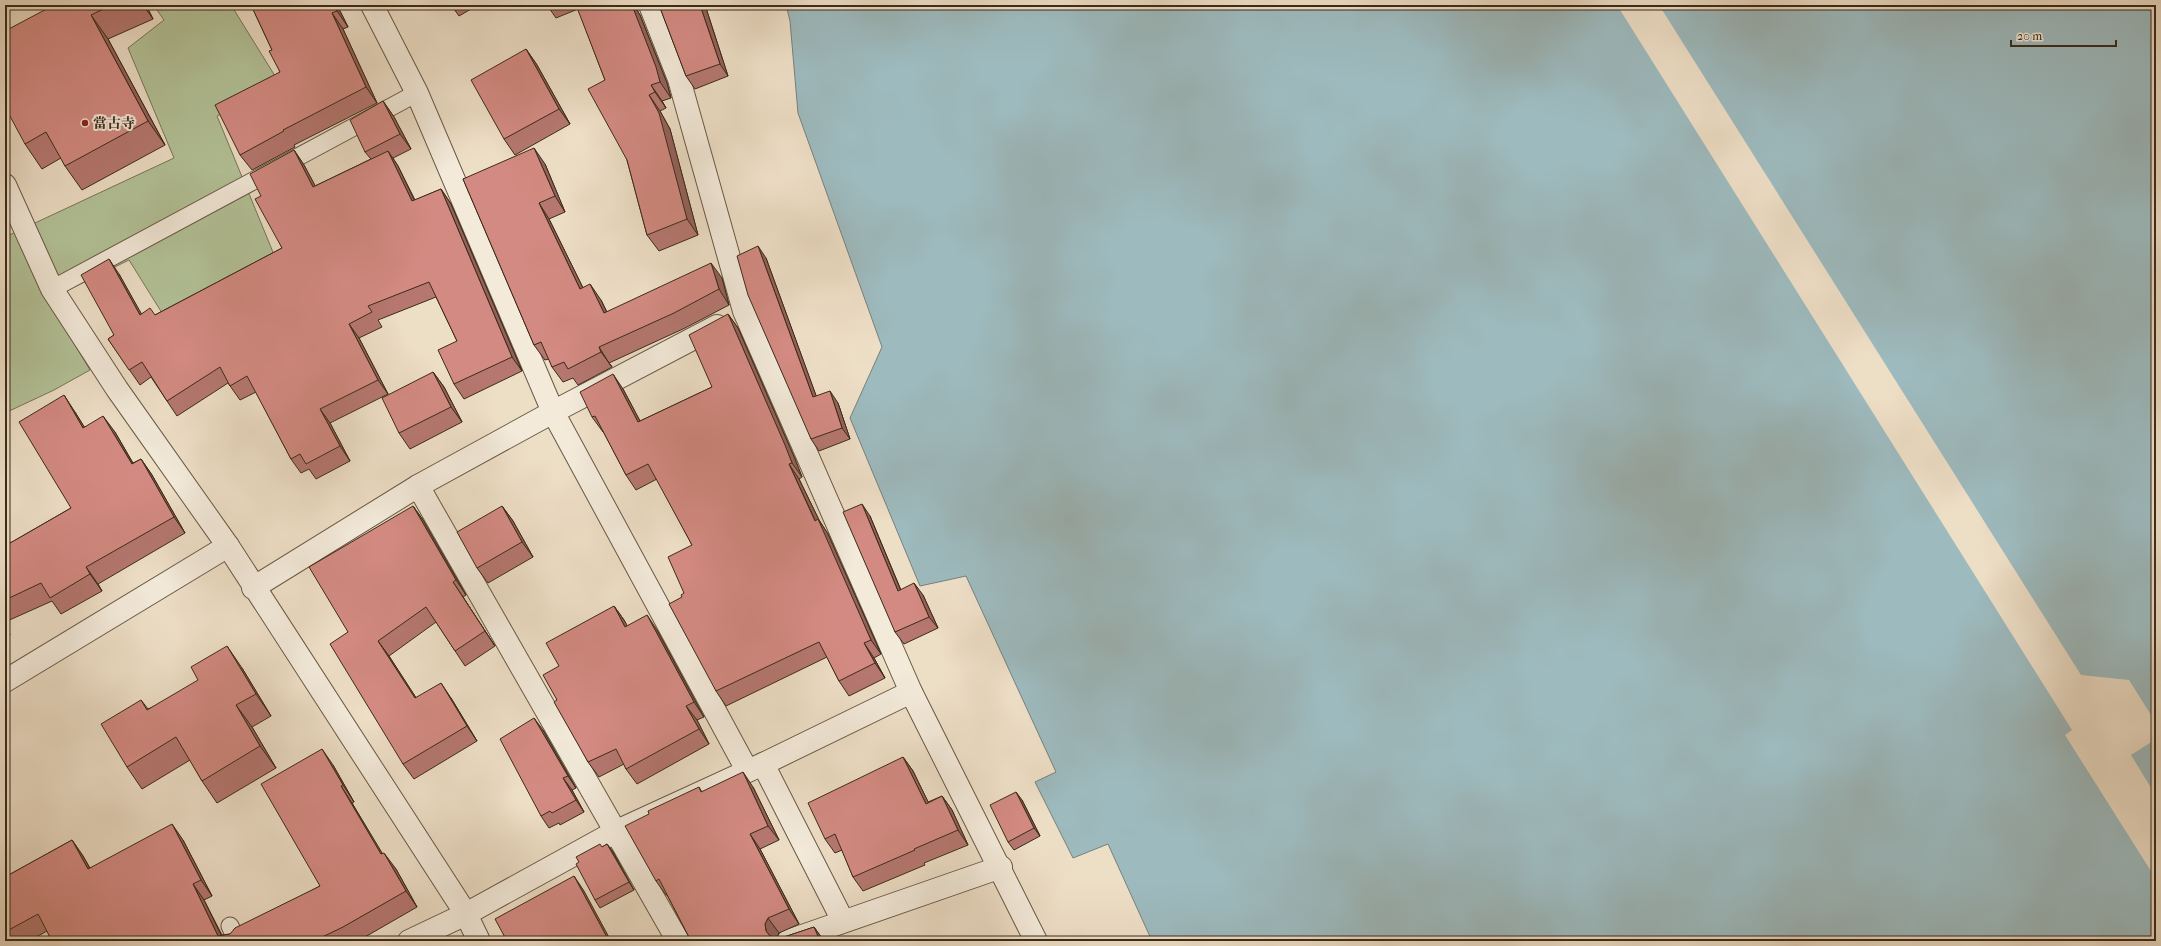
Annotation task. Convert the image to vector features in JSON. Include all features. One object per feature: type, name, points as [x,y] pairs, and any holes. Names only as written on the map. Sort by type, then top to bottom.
[{"type":"street","points":[[372,5],[417,93],[553,412],[843,921]]},
{"type":"street","points":[[650,5],[679,79],[744,311],[911,692],[1001,867],[1036,941]]},
{"type":"street","points":[[5,185],[52,289],[117,389],[228,546],[253,588],[466,914],[479,941]]},
{"type":"street","points":[[253,588],[418,486],[553,412],[744,311]]},
{"type":"street","points":[[418,486],[678,941]]},
{"type":"street","points":[[5,681],[228,546]]},
{"type":"street","points":[[409,941],[466,914],[615,832],[911,692]]},
{"type":"street","points":[[788,941],[1001,867]]},
{"type":"lane","points":[[52,289],[417,93]]},
{"type":"lane","points":[[230,926],[237,941]]},
{"type":"green space","points":[[170,5],[231,5],[280,84],[217,116],[275,257],[162,313],[129,260],[48,300],[90,370],[54,390],[5,413],[5,237],[174,158],[128,48],[164,20],[157,10]]},
{"type":"water","points":[[786,5],[2156,5],[2156,941],[1152,941],[1108,844],[1073,858],[1035,782],[1056,772],[966,576],[920,586],[850,418],[882,347],[798,113],[790,21]]},
{"type":"pier","points":[[1617,5],[1659,5],[2081,675],[2129,680],[2156,723],[2156,739],[2131,755],[2156,796],[2156,879],[2065,735],[2072,730]]},
{"type":"building","name":"當古寺","points":[[54,5],[112,5],[91,15],[148,121],[65,166],[46,132],[25,144],[5,107],[5,31]]},
{"type":"building","points":[[251,5],[334,5],[337,11],[332,13],[366,87],[283,130],[284,131],[240,155],[215,105],[280,72],[269,51],[272,50]]},
{"type":"building","points":[[576,5],[632,5],[656,67],[660,82],[651,85],[655,92],[649,95],[659,113],[687,219],[647,235],[627,160],[588,89],[605,80]]},
{"type":"building","points":[[659,5],[700,5],[720,64],[686,76]]},
{"type":"building","points":[[526,49],[559,109],[504,139],[471,80]]},
{"type":"building","points":[[383,101],[400,134],[365,152],[350,120]]},
{"type":"building","points":[[534,148],[555,196],[539,203],[580,289],[590,284],[604,313],[711,263],[719,289],[674,313],[599,347],[601,352],[568,369],[564,362],[552,367],[541,342],[534,345],[463,179]]},
{"type":"building","points":[[294,150],[313,187],[388,151],[412,201],[441,189],[512,357],[454,384],[438,350],[457,341],[429,282],[368,306],[372,312],[349,324],[378,380],[320,409],[340,446],[306,464],[300,454],[291,459],[247,376],[230,386],[220,367],[167,401],[142,362],[129,370],[108,339],[114,335],[81,275],[109,259],[140,315],[150,308],[155,315],[282,248],[255,199],[261,196],[250,174]]},
{"type":"building","points":[[758,246],[813,397],[830,391],[842,428],[811,439],[748,295],[737,256]]},
{"type":"building","points":[[728,314],[785,445],[792,463],[789,464],[815,521],[818,519],[871,640],[864,643],[875,663],[839,681],[819,642],[716,691],[669,604],[682,597],[681,595],[684,593],[668,557],[692,545],[648,464],[626,475],[595,416],[592,417],[580,392],[613,374],[638,422],[712,387],[689,335]]},
{"type":"building","points":[[433,372],[451,407],[399,433],[382,398]]},
{"type":"building","points":[[64,395],[83,428],[103,416],[132,464],[141,459],[174,517],[86,567],[90,574],[50,598],[41,583],[5,600],[5,546],[71,508],[19,422]]},
{"type":"building","points":[[862,504],[898,591],[914,583],[929,617],[895,632],[843,512]]},
{"type":"building","points":[[413,506],[456,580],[453,582],[485,631],[455,651],[426,607],[378,641],[415,698],[441,683],[467,726],[403,764],[330,644],[348,632],[309,567]]},
{"type":"building","points":[[502,506],[522,542],[477,568],[457,532]]},
{"type":"building","points":[[614,606],[625,627],[647,615],[694,702],[686,706],[699,729],[626,769],[616,749],[588,762],[554,702],[557,700],[543,675],[559,666],[546,643]]},
{"type":"building","points":[[227,646],[256,694],[236,705],[260,746],[202,781],[176,737],[127,767],[101,724],[141,700],[147,710],[198,680],[191,667]]},
{"type":"building","points":[[534,718],[568,776],[563,778],[576,800],[552,813],[550,811],[541,816],[500,739]]},
{"type":"building","points":[[322,749],[343,785],[341,786],[381,854],[384,853],[406,891],[343,927],[314,941],[52,941],[38,914],[5,932],[5,877],[72,840],[88,869],[172,824],[201,880],[193,884],[218,936],[230,934],[235,928],[320,886],[261,784]]},
{"type":"building","points":[[903,757],[926,804],[942,796],[958,830],[853,877],[835,834],[825,839],[808,803]]},
{"type":"building","points":[[743,772],[768,826],[750,834],[789,909],[768,918],[765,924],[766,931],[770,936],[781,938],[814,927],[820,941],[691,941],[659,879],[656,881],[625,826],[649,814],[648,811],[699,787],[701,792]]},
{"type":"building","points":[[1016,792],[1034,828],[1008,842],[990,805]]},
{"type":"building","points":[[600,844],[602,847],[607,844],[629,882],[595,900],[576,864],[579,862],[576,857]]},
{"type":"building","points":[[574,876],[609,941],[507,941],[495,919]]},
{"type":"place","name":"當古寺","points":[[85,123]]}]
